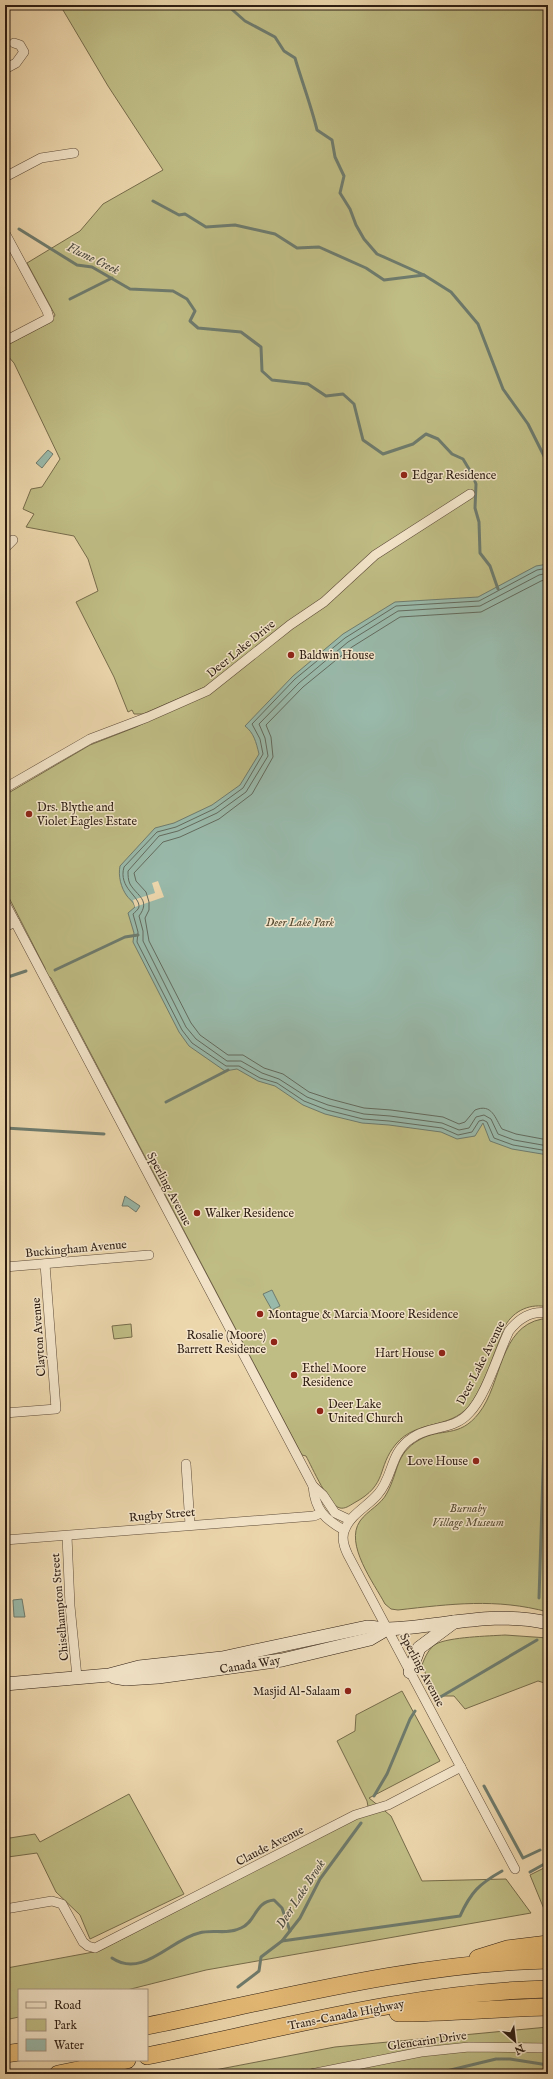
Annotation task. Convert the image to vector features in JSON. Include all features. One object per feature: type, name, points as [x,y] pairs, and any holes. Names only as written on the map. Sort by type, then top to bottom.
[{"type":"highway","points":[[438,1969],[507,1950],[548,1944]]},
{"type":"highway","points":[[148,2026],[366,1981],[438,1969],[548,1960]]},
{"type":"highway","name":"Trans-Canada Highway","points":[[148,2056],[358,2012],[434,1999],[487,1993],[548,1989]]},
{"type":"highway","points":[[358,2012],[430,2013],[496,2008],[548,2007]]},
{"type":"highway","points":[[5,2054],[18,2052]]},
{"type":"highway","points":[[58,2074],[122,2061]]},
{"type":"main road","name":"Canada Way","points":[[5,1684],[78,1677],[109,1676],[126,1679],[282,1660],[370,1640],[387,1629],[456,1621],[508,1618],[548,1623]]},
{"type":"main road","points":[[410,1672],[419,1648],[456,1621]]},
{"type":"street","points":[[5,69],[16,63],[24,52],[20,45],[14,43]]},
{"type":"street","points":[[5,177],[41,158],[74,153]]},
{"type":"street","points":[[5,233],[47,311],[49,318],[5,342]]},
{"type":"street","name":"Deer Lake Drive","points":[[5,788],[90,739],[148,717],[207,691],[290,625],[324,602],[375,555],[470,494]]},
{"type":"street","points":[[5,548],[13,540]]},
{"type":"street","name":"Sperling Avenue","points":[[5,903],[313,1486],[323,1495],[335,1513],[350,1520]]},
{"type":"street","points":[[5,927],[15,922]]},
{"type":"street","name":"Buckingham Avenue","points":[[5,1267],[149,1255]]},
{"type":"street","name":"Clayton Avenue","points":[[5,1413],[56,1409],[45,1264]]},
{"type":"street","name":"Deer Lake Avenue","points":[[344,1530],[350,1520],[379,1493],[393,1460],[404,1444],[420,1433],[458,1423],[470,1412],[480,1396],[508,1331],[517,1322],[531,1314],[548,1313]]},
{"type":"street","points":[[186,1464],[190,1525]]},
{"type":"street","name":"Sperling Avenue","points":[[313,1486],[314,1499],[321,1513],[328,1521],[344,1530],[343,1544],[345,1550],[514,1869]]},
{"type":"street","name":"Rugby Street","points":[[5,1540],[306,1517],[321,1513]]},
{"type":"street","name":"Chiselhampton Street","points":[[67,1536],[70,1606],[78,1677]]},
{"type":"street","name":"Claude Avenue","points":[[5,1909],[52,1901],[62,1904],[83,1942],[92,1948],[99,1947],[355,1815],[388,1804],[461,1767]]},
{"type":"street","name":"Glencarin Drive","points":[[311,2074],[421,2052],[469,2047],[548,2048]]},
{"type":"green space","name":"Deer Lake Park","points":[[60,5],[548,5],[548,1307],[529,1307],[513,1316],[505,1326],[484,1379],[469,1406],[452,1419],[423,1427],[404,1436],[390,1453],[381,1475],[373,1489],[365,1496],[344,1508],[336,1506],[331,1501],[306,1456],[302,1455],[51,978],[46,975],[45,968],[5,890],[5,795],[90,745],[136,727],[215,688],[332,591],[214,683],[143,714],[134,714],[132,710],[128,712],[114,677],[76,602],[98,591],[88,559],[74,536],[26,527],[34,514],[23,509],[31,489],[42,487],[60,459],[14,363],[6,354],[9,344],[51,322],[55,315],[27,263],[80,231],[103,204],[163,170],[108,86]]},
{"type":"green space","name":"Burnaby Village Museum","points":[[542,1319],[548,1320],[548,1612],[510,1605],[492,1604],[455,1604],[398,1610],[391,1609],[385,1604],[368,1575],[358,1552],[356,1530],[360,1521],[387,1493],[401,1457],[411,1445],[427,1436],[457,1430],[472,1421],[487,1401],[503,1358],[517,1333],[528,1324]]},
{"type":"green space","points":[[131,1324],[132,1337],[114,1339],[112,1326]]},
{"type":"green space","points":[[505,1635],[548,1638],[548,1684],[538,1681],[465,1709],[454,1696],[435,1696],[422,1665],[431,1648],[436,1644],[459,1638]]},
{"type":"green space","points":[[402,1691],[440,1761],[369,1798],[391,1816],[422,1881],[506,1879],[531,1913],[206,1970],[131,1989],[18,1989],[18,2017],[5,2020],[5,1975],[8,1975],[7,1968],[99,1951],[369,1812],[367,1801],[337,1741],[355,1731],[356,1715]]},
{"type":"green space","points":[[129,1794],[184,1894],[90,1939],[80,1915],[56,1892],[37,1853],[8,1857],[5,1856],[5,1836],[10,1838],[35,1834],[40,1842]]},
{"type":"green space","points":[[548,1866],[548,1910],[544,1909],[530,1875]]},
{"type":"green space","points":[[548,2027],[548,2074],[194,2074],[335,2047]]},
{"type":"water","points":[[48,450],[53,454],[42,468],[36,463]]},
{"type":"water","points":[[548,564],[548,1155],[512,1149],[490,1141],[483,1123],[475,1136],[457,1139],[441,1132],[362,1123],[325,1114],[303,1105],[275,1086],[258,1081],[237,1069],[225,1071],[189,1046],[179,1032],[133,942],[134,933],[128,913],[135,907],[122,886],[119,874],[120,866],[155,828],[174,823],[212,805],[240,785],[259,754],[253,735],[245,726],[293,676],[343,634],[395,602],[478,597],[536,566]]},
{"type":"water","points":[[125,1196],[140,1206],[136,1212],[128,1206],[122,1206]]},
{"type":"water","points":[[272,1290],[280,1306],[272,1310],[263,1294]]},
{"type":"water","points":[[22,1599],[25,1617],[14,1617],[13,1600]]},
{"type":"pier","points":[[158,881],[164,897],[135,907],[133,900],[155,893],[152,883]]},
{"type":"waterway","points":[[227,5],[245,21],[275,37],[284,51],[295,58],[317,130],[332,140],[335,157],[344,176],[340,193],[350,209],[356,225],[364,239],[377,254],[424,275],[451,292],[478,324],[503,389],[528,424],[548,464]]},
{"type":"waterway","points":[[153,201],[179,215],[185,214],[206,227],[235,225],[275,234],[297,248],[319,247],[366,268],[384,280],[424,275]]},
{"type":"waterway","name":"Flume Creek","points":[[19,229],[77,265],[92,267],[130,289],[173,291],[187,299],[195,311],[190,321],[198,328],[241,332],[261,347],[262,371],[272,380],[308,384],[326,396],[343,394],[354,404],[363,440],[383,454],[413,444],[426,434],[438,439],[452,454],[463,459],[472,474],[476,484],[475,508],[479,522],[480,553],[490,566],[498,589]]},
{"type":"waterway","points":[[70,299],[112,278]]},
{"type":"waterway","points":[[55,970],[125,937],[138,935]]},
{"type":"waterway","points":[[5,978],[26,971]]},
{"type":"waterway","points":[[166,1102],[228,1070]]},
{"type":"waterway","points":[[5,1128],[104,1134]]},
{"type":"waterway","name":"Deer Lake Brook","points":[[539,1598],[544,1441],[548,1433]]},
{"type":"waterway","name":"Deer Lake Brook","points":[[437,1699],[537,1640]]},
{"type":"waterway","name":"Deer Lake Brook","points":[[374,1796],[387,1774],[410,1719],[415,1711]]},
{"type":"waterway","points":[[484,1786],[523,1858],[540,1850]]},
{"type":"waterway","name":"Deer Lake Brook","points":[[238,1987],[259,1971],[261,1957],[282,1941],[300,1918],[320,1879],[361,1823]]},
{"type":"waterway","points":[[530,1872],[548,1862]]},
{"type":"waterway","points":[[282,1941],[460,1916],[476,1889],[502,1871]]},
{"type":"waterway","points":[[112,1958],[123,1963],[135,1964],[157,1956],[178,1942],[199,1933],[236,1930],[246,1925],[259,1908],[267,1901],[274,1900],[282,1908],[290,1931]]},
{"type":"waterway","points":[[434,2074],[496,2059],[510,2059],[548,2065]]},
{"type":"place","name":"Edgar Residence","points":[[404,475]]},
{"type":"place","name":"Baldwin House","points":[[291,655]]},
{"type":"place","name":"Drs. Blythe and Violet Eagles Estate","points":[[29,814]]},
{"type":"place","name":"Walker Residence","points":[[197,1213]]},
{"type":"place","name":"Montague & Marcia Moore Residence","points":[[260,1314]]},
{"type":"place","name":"Rosalie (Moore) Barrett Residence","points":[[274,1342]]},
{"type":"place","name":"Hart House","points":[[442,1353]]},
{"type":"place","name":"Ethel Moore Residence","points":[[294,1375]]},
{"type":"place","name":"Deer Lake United Church","points":[[320,1411]]},
{"type":"place","name":"Love House","points":[[476,1461]]},
{"type":"place","name":"Masjid Al-Salaam","points":[[348,1691]]}]
